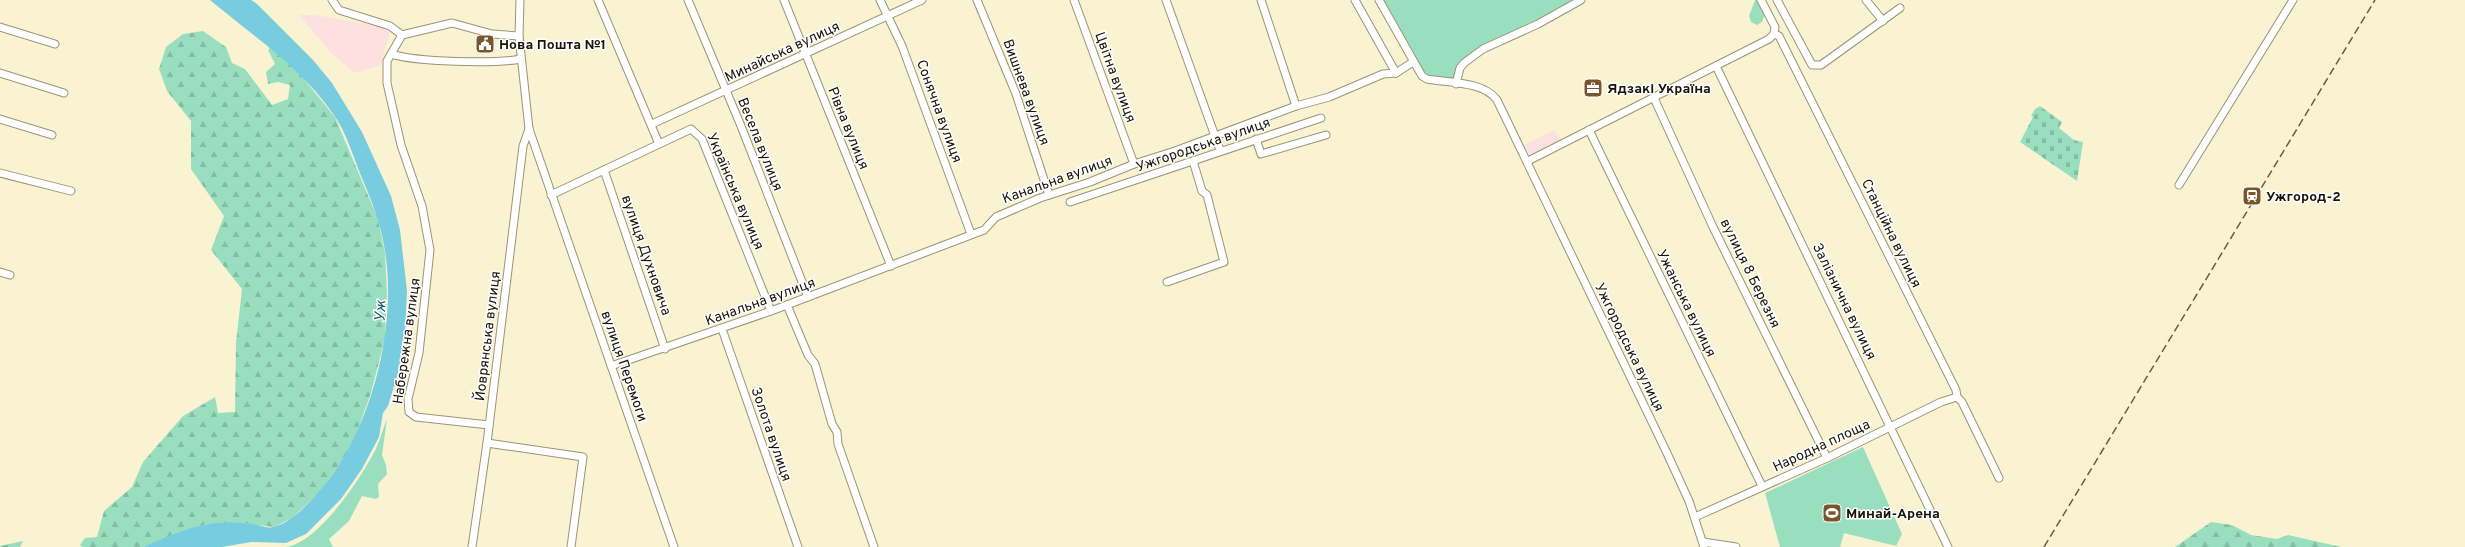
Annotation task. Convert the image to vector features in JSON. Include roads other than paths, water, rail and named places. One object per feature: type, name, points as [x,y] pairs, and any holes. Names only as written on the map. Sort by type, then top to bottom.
[{"type":"street","points":[[332,0],[339,10],[390,26],[402,35],[452,23],[492,34],[519,36]]},
{"type":"street","name":"вулиця Перемоги","points":[[520,0],[519,36],[529,129],[674,547]]},
{"type":"street","points":[[551,194],[659,144],[652,124],[598,0]]},
{"type":"street","name":"Весела вулиця","points":[[688,0],[808,297]]},
{"type":"street","name":"Рівна вулиця","points":[[784,0],[891,266]]},
{"type":"street","name":"Сонячна вулиця","points":[[880,0],[905,54],[970,234]]},
{"type":"street","name":"Минайська вулиця","points":[[652,124],[726,92],[922,0]]},
{"type":"street","name":"Вишнева вулиця","points":[[977,0],[1016,94],[1049,195]]},
{"type":"street","name":"Цвітна вулиця","points":[[1074,0],[1134,164]]},
{"type":"street","points":[[1166,0],[1220,150]]},
{"type":"street","points":[[1261,0],[1296,106]]},
{"type":"street","points":[[1355,0],[1396,72]]},
{"type":"street","name":"Ужгородська вулиця","points":[[1379,0],[1413,62],[1427,79],[1473,87],[1493,95],[1528,161],[1666,451],[1695,517],[1704,544]]},
{"type":"street","points":[[1456,84],[1460,68],[1464,63],[1483,49],[1538,24],[1581,0]]},
{"type":"street","name":"Станційна вулиця","points":[[1761,0],[1775,27],[1774,34],[1779,36],[1850,175],[1956,390],[1957,397],[1962,402],[1973,422],[1999,478]]},
{"type":"street","points":[[1777,0],[1812,65],[1816,66],[1821,66],[1900,8]]},
{"type":"street","points":[[1866,0],[1883,21]]},
{"type":"street","points":[[2179,186],[2293,0]]},
{"type":"street","points":[[0,27],[55,44]]},
{"type":"street","points":[[1528,161],[1769,39],[1774,34]]},
{"type":"street","name":"Набережна вулиця","points":[[402,35],[391,54],[386,70],[386,83],[401,144],[422,206],[430,250],[420,346],[408,399],[409,412],[416,417],[489,425]]},
{"type":"street","points":[[391,54],[405,57],[456,60],[501,61],[521,59]]},
{"type":"street","name":"Канальна вулиця","points":[[611,366],[722,329],[891,266],[970,234],[984,230],[996,217],[1049,195],[1090,182],[1134,164],[1175,151],[1296,106],[1329,97],[1382,74],[1396,72],[1413,62]]},
{"type":"street","name":"Залізнична вулиця","points":[[1716,66],[1892,427],[1948,547]]},
{"type":"street","points":[[0,74],[64,93]]},
{"type":"street","name":"вулиця 8 Березня","points":[[1654,98],[1713,227],[1826,458]]},
{"type":"street","name":"Ужгородська вулиця","points":[[1070,202],[1193,162],[1195,158],[1321,118]]},
{"type":"street","points":[[0,119],[52,135]]},
{"type":"street","name":"Йоврянська вулиця","points":[[472,547],[487,443],[523,146],[529,129]]},
{"type":"street","name":"Українська вулиця","points":[[659,144],[691,129],[702,138],[771,311]]},
{"type":"street","name":"Ужанська вулиця","points":[[1589,130],[1762,486]]},
{"type":"street","points":[[1256,139],[1261,154],[1326,135]]},
{"type":"street","points":[[1167,282],[1224,262],[1211,211],[1193,162]]},
{"type":"street","name":"вулиця Духновича","points":[[604,170],[665,349]]},
{"type":"street","points":[[0,173],[71,191]]},
{"type":"street","points":[[0,272],[10,275]]},
{"type":"street","points":[[787,305],[808,355],[815,364],[832,424],[837,432],[838,444],[874,547]]},
{"type":"street","name":"Золота вулиця","points":[[722,329],[798,547]]},
{"type":"street","name":"Народна площа","points":[[1695,517],[1826,458],[1941,402],[1957,397]]},
{"type":"street","points":[[487,443],[582,457],[571,547]]},
{"type":"street","points":[[1704,544],[1736,547]]},
{"type":"water","points":[[210,0],[251,0],[257,4],[313,60],[332,83],[362,132],[391,196],[400,230],[407,291],[405,334],[398,373],[388,406],[383,413],[379,437],[362,469],[341,499],[306,534],[286,543],[251,542],[222,547],[143,547],[175,534],[208,524],[237,523],[270,527],[286,522],[293,517],[318,493],[339,464],[357,432],[371,396],[381,359],[387,322],[388,285],[385,251],[381,230],[351,149],[338,121],[321,98],[292,67]]},
{"type":"railway","points":[[2044,547],[2375,0]]},
{"type":"place","name":"Нова Пошта №1","points":[[485,44]]},
{"type":"place","name":"Ядзакі Україна","points":[[1593,88]]},
{"type":"place","name":"Ужгород-2","points":[[2252,196]]},
{"type":"place","name":"Минай-Арена","points":[[1832,513]]},
{"type":"water label","name":"Уж","points":[[380,311]]}]
